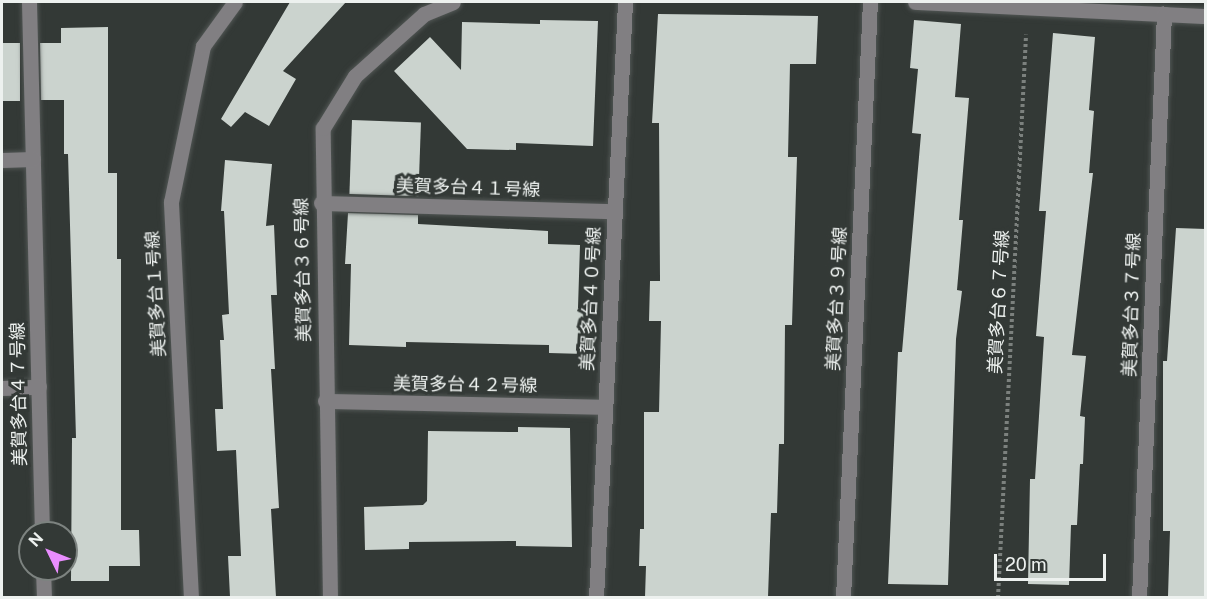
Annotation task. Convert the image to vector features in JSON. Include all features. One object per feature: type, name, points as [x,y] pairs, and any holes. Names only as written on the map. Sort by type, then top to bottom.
[{"type":"street","name":"美賀多台４７号線","points":[[29,2],[42,521]]},
{"type":"street","name":"美賀多台１号線","points":[[191,597],[171,202],[203,46],[235,2]]},
{"type":"street","name":"美賀多台３６号線","points":[[330,597],[321,203],[323,128],[355,76],[424,14],[453,2]]},
{"type":"street","name":"美賀多台４０号線","points":[[596,597],[625,2]]},
{"type":"street","name":"美賀多台３９号線","points":[[843,597],[870,2]]},
{"type":"street","points":[[915,2],[1206,16]]},
{"type":"street","name":"美賀多台３７号線","points":[[1139,597],[1164,14]]},
{"type":"street","points":[[2,160],[33,159]]},
{"type":"street","name":"美賀多台４１号線","points":[[321,203],[615,211]]},
{"type":"street","points":[[2,388],[39,387]]},
{"type":"street","name":"美賀多台４２号線","points":[[325,401],[605,407]]},
{"type":"street","points":[[43,581],[44,597]]},
{"type":"path","name":"美賀多台６７号線","points":[[998,597],[1028,7]]},
{"type":"building","points":[[290,2],[346,2],[283,71],[296,79],[269,126],[245,112],[231,127],[221,119]]},
{"type":"building","points":[[658,14],[818,16],[816,64],[790,64],[788,157],[797,157],[792,325],[785,325],[784,444],[779,444],[777,513],[771,513],[768,597],[645,597],[646,566],[639,566],[640,529],[644,529],[644,412],[659,412],[661,321],[649,321],[650,281],[660,281],[659,123],[652,123]]},
{"type":"building","points":[[540,20],[598,21],[593,146],[516,143],[516,150],[467,149],[394,71],[430,37],[461,70],[462,22],[540,24]]},
{"type":"building","points":[[914,20],[961,24],[955,97],[969,98],[959,220],[963,220],[957,290],[962,291],[956,339],[948,585],[888,584],[898,352],[902,352],[921,134],[912,133],[918,69],[910,68]]},
{"type":"building","points":[[108,27],[108,173],[117,173],[117,259],[121,259],[121,530],[139,530],[140,566],[109,566],[109,581],[78,581],[78,521],[71,521],[72,438],[76,438],[68,154],[64,154],[64,100],[41,100],[40,43],[61,43],[61,28]]},
{"type":"building","points":[[1053,33],[1095,37],[1089,110],[1094,111],[1089,173],[1093,173],[1072,355],[1086,356],[1080,416],[1085,417],[1083,464],[1080,464],[1077,525],[1071,525],[1069,585],[1028,584],[1030,479],[1035,479],[1044,337],[1036,336],[1046,211],[1039,211]]},
{"type":"building","points":[[2,43],[20,43],[20,101],[2,101]]},
{"type":"building","points":[[352,120],[421,122],[418,196],[349,194]]},
{"type":"building","points":[[225,160],[272,164],[266,226],[274,225],[277,295],[271,295],[275,369],[271,369],[279,508],[271,509],[276,597],[230,597],[228,556],[241,556],[236,450],[217,451],[215,409],[223,409],[220,340],[224,340],[222,315],[229,314],[224,211],[221,211]]},
{"type":"building","points":[[348,213],[418,215],[418,224],[548,231],[548,244],[580,245],[578,308],[586,309],[585,354],[549,353],[549,345],[406,342],[406,347],[349,345],[351,264],[345,264]]},
{"type":"building","points":[[1176,228],[1206,229],[1206,597],[1168,596],[1170,531],[1163,531],[1163,361],[1167,361]]},
{"type":"building","points":[[518,427],[570,428],[572,547],[516,546],[516,541],[409,542],[409,549],[365,550],[364,507],[423,505],[427,501],[428,431],[518,432]]}]
